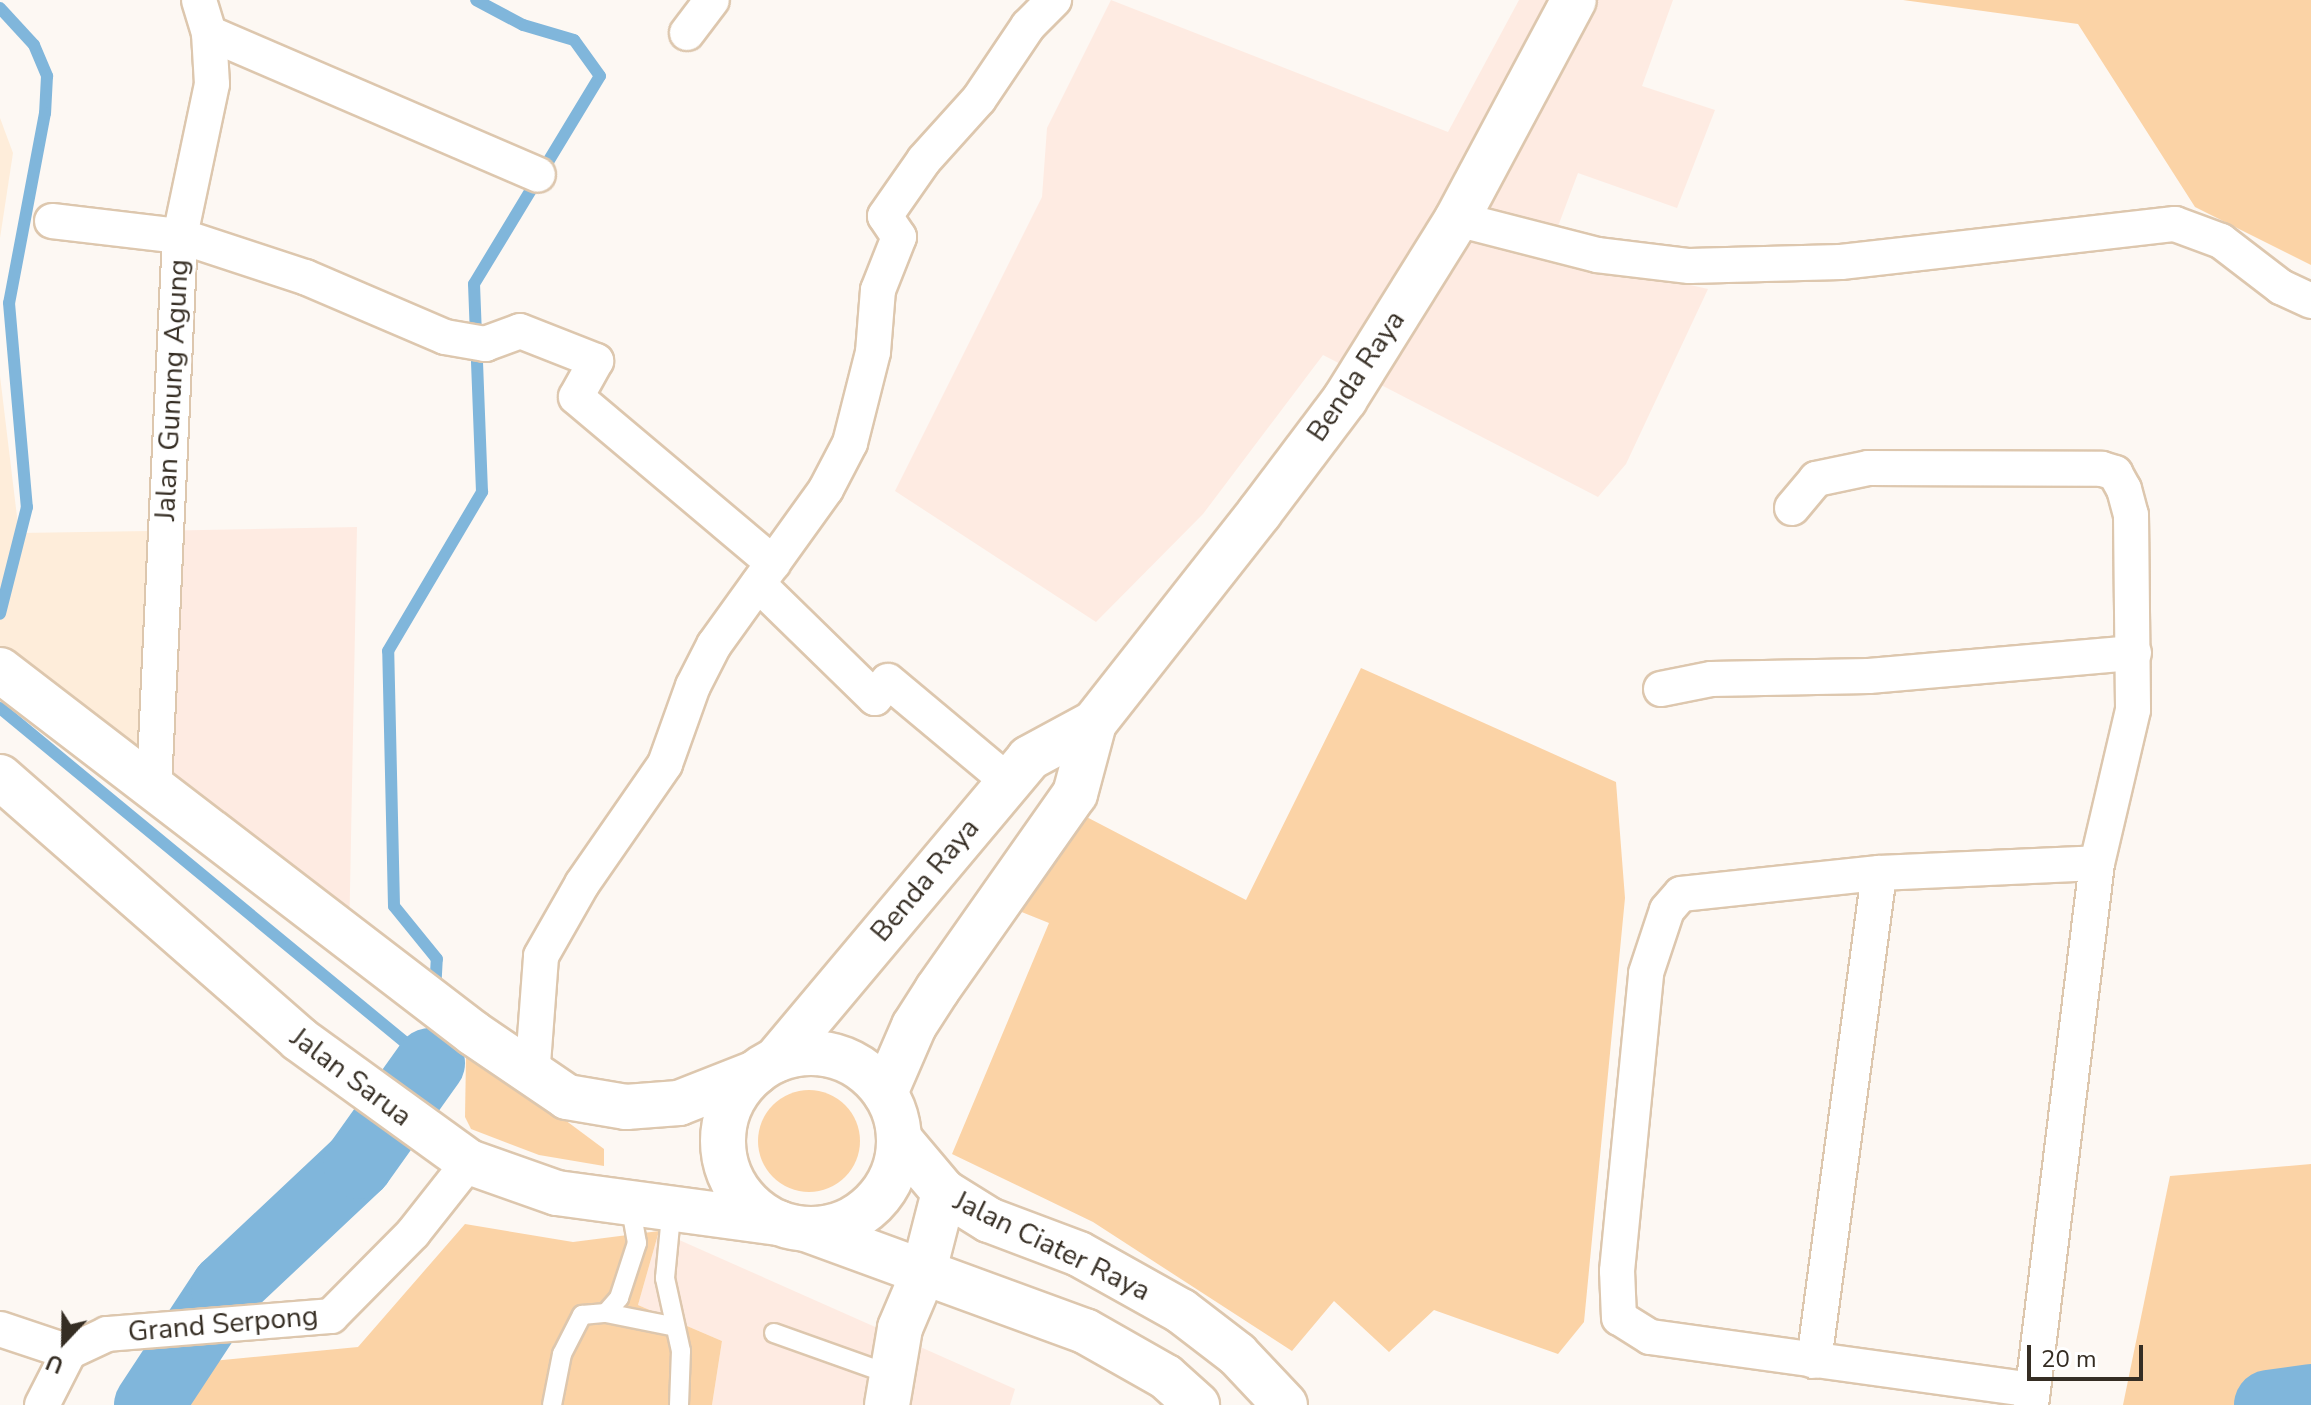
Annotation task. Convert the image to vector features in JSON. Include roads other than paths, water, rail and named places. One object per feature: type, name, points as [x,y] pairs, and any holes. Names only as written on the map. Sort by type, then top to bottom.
[{"type":"main road","name":"Benda Raya","points":[[885,1093],[921,1014],[1075,794],[1094,723],[1345,399],[1457,219],[1574,0]]},
{"type":"main road","points":[[0,670],[473,1033],[532,1077],[567,1097],[626,1107],[679,1103],[765,1067],[824,1054],[868,1075],[885,1093],[900,1140],[898,1162],[876,1202],[834,1226],[792,1226]]},
{"type":"main road","name":"Benda Raya","points":[[765,1067],[1029,758],[1094,723]]},
{"type":"main road","name":"Jalan Sarua","points":[[0,777],[230,982],[354,1083],[458,1155],[544,1190],[682,1206],[792,1226]]},
{"type":"main road","points":[[765,1067],[727,1114],[726,1163],[735,1186],[754,1208],[792,1226],[1085,1331],[1166,1377],[1197,1405]]},
{"type":"main road","name":"Jalan Ciater Raya","points":[[900,1140],[944,1192],[989,1220],[1079,1254],[1181,1311],[1237,1354],[1285,1405]]},
{"type":"main road","points":[[888,1389],[944,1192]]},
{"type":"street","name":"Jalan Gunung Agung","points":[[154,786],[180,236],[212,84],[209,33],[199,0]]},
{"type":"street","points":[[687,33],[712,0]]},
{"type":"street","points":[[532,1077],[541,956],[582,884],[665,764],[707,658],[826,489],[850,443],[873,352],[878,290],[899,237],[885,216],[924,160],[979,99],[1028,26],[1054,0]]},
{"type":"street","points":[[209,33],[538,175]]},
{"type":"street","points":[[1457,219],[1597,255],[1689,266],[1841,262],[2175,224],[2221,241],[2281,287],[2311,301]]},
{"type":"street","points":[[52,221],[180,236],[305,277],[445,337],[485,344],[520,331],[596,361],[576,397],[766,574],[875,698],[888,681],[1009,782]]},
{"type":"street","points":[[1792,508],[1816,479],[1840,471],[2102,469],[2115,473],[2131,515],[2134,653],[2131,722],[2097,863],[2032,1398],[1650,1337],[1619,1318],[1617,1271],[1646,973],[1667,910],[1681,894],[1879,873],[2097,863]]},
{"type":"street","points":[[1661,689],[1711,679],[1869,676],[2134,653]]},
{"type":"street","points":[[1814,1361],[1879,873]]},
{"type":"street","name":"Grand Serpong","points":[[69,1352],[107,1334],[292,1322],[331,1316],[413,1233],[458,1155]]},
{"type":"street","points":[[0,1329],[69,1352],[42,1405]]},
{"type":"lane","points":[[606,1313],[619,1298],[637,1243],[629,1202]]},
{"type":"lane","points":[[679,1405],[681,1351],[671,1326],[666,1244],[682,1206]]},
{"type":"lane","points":[[552,1405],[575,1325],[588,1312],[671,1326]]},
{"type":"lane","points":[[774,1333],[888,1389]]},
{"type":"waterway","points":[[435,993],[437,959],[394,906],[388,651],[482,492],[474,284],[600,76],[574,40],[523,25],[476,0]]},
{"type":"waterway","points":[[0,8],[34,45],[47,76],[45,113],[9,303],[27,507],[0,614]]},
{"type":"waterway","points":[[0,708],[430,1063]]},
{"type":"waterway","points":[[430,1063],[433,1016]]},
{"type":"waterway","points":[[149,1405],[226,1288],[358,1164],[430,1063]]},
{"type":"waterway","points":[[2269,1405],[2311,1399]]}]
